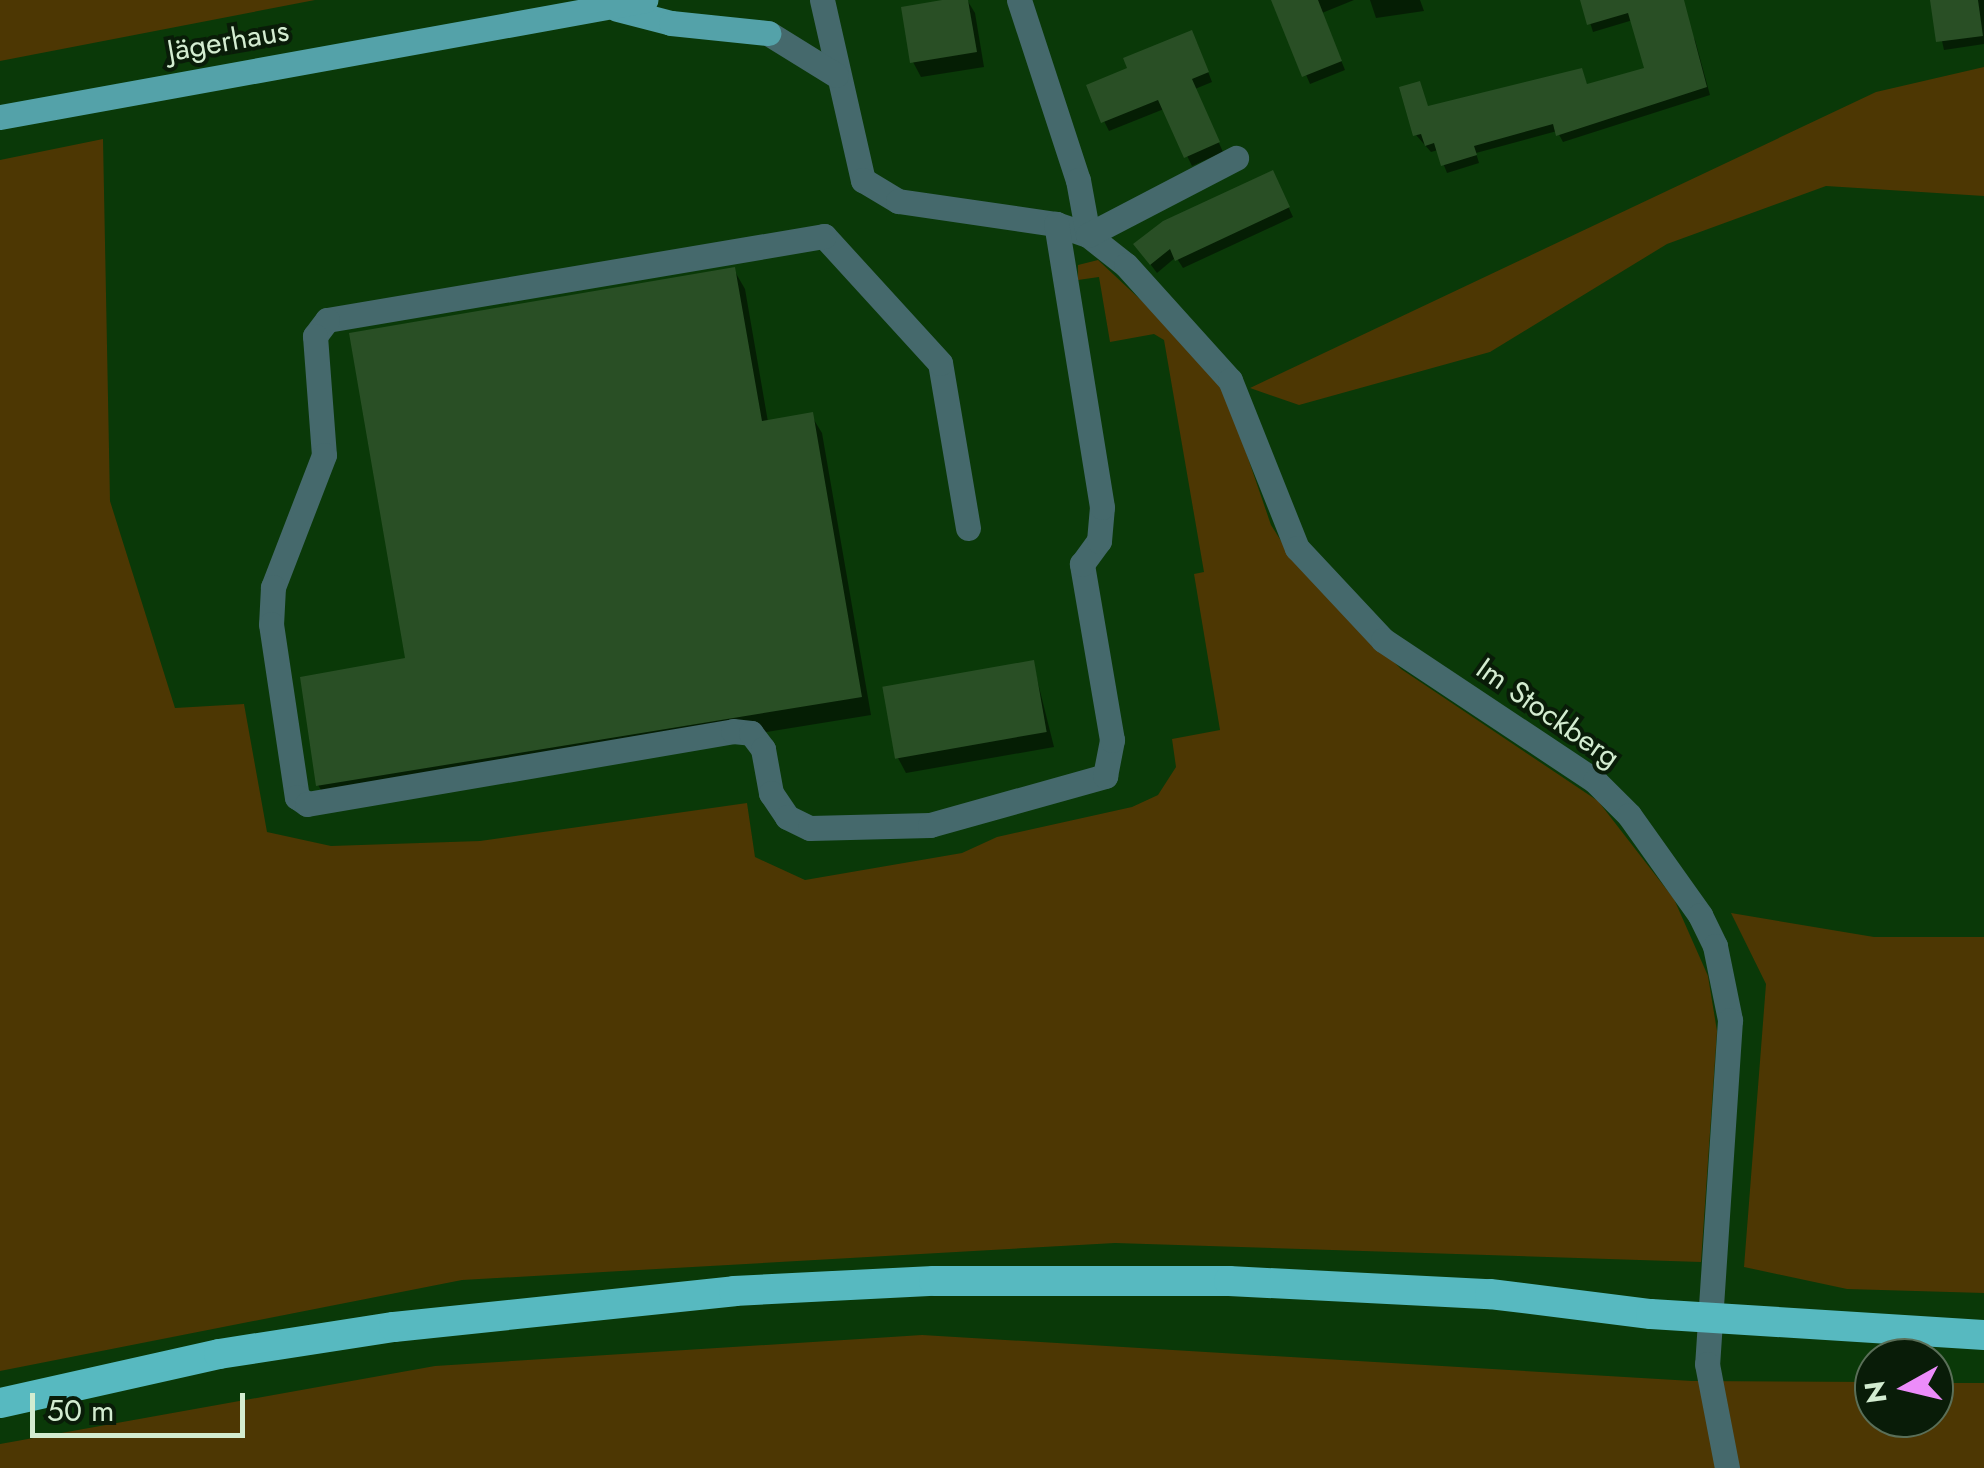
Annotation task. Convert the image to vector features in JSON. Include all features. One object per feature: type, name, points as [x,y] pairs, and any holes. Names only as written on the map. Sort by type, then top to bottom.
[{"type":"highway","points":[[0,1403],[219,1354],[394,1327],[752,1290],[934,1281],[1229,1281],[1490,1294],[1688,1317],[1984,1335]]},
{"type":"main road","name":"Jägerhaus","points":[[0,117],[646,0]]},
{"type":"main road","points":[[608,6],[670,22],[768,34]]},
{"type":"street","name":"Im Stockberg","points":[[822,0],[863,180],[880,196],[1056,224],[1088,235],[1126,265],[1230,380],[1297,548],[1384,640],[1595,780],[1630,815],[1700,915],[1715,946],[1730,1020],[1706,1364],[1727,1468]]},
{"type":"street","points":[[1019,0],[1078,180],[1088,235],[1236,158]]},
{"type":"street","points":[[768,34],[836,74]]},
{"type":"street","points":[[968,528],[940,362],[824,236],[327,320],[315,336],[324,454],[272,587],[270,624],[297,796],[307,804],[733,731],[751,733],[764,749],[771,793],[786,817],[810,828],[930,825],[1105,776],[1112,740],[1082,564],[1099,541],[1102,506],[1056,224]]},
{"type":"shaded area","points":[[0,0],[315,0],[0,61]]},
{"type":"shaded area","points":[[1984,67],[1984,196],[1826,186],[1667,244],[1490,352],[1299,405],[1250,388],[1876,92]]},
{"type":"shaded area","points":[[103,139],[110,501],[175,708],[244,704],[267,832],[331,846],[480,841],[747,803],[755,857],[805,880],[962,853],[997,837],[1132,807],[1158,795],[1176,767],[1172,739],[1220,730],[1194,574],[1204,572],[1164,340],[1154,334],[1110,342],[1099,277],[1078,280],[1078,265],[1098,260],[1189,345],[1226,394],[1271,525],[1295,563],[1401,669],[1598,801],[1674,899],[1708,976],[1717,1031],[1701,1262],[1115,1243],[462,1280],[0,1371],[0,160]]},
{"type":"shaded area","points":[[1731,913],[1874,937],[1984,937],[1984,1293],[1847,1289],[1744,1267],[1766,984]]},
{"type":"shaded area","points":[[922,1335],[1692,1381],[1854,1382],[1854,1438],[1954,1438],[1954,1383],[1984,1383],[1984,1468],[0,1468],[0,1444],[435,1366]]},
{"type":"building","points":[[968,0],[977,52],[910,63],[901,7]]},
{"type":"building","points":[[1271,0],[1318,0],[1342,61],[1302,77]]},
{"type":"building","points":[[1580,0],[1684,0],[1707,87],[1556,136],[1553,124],[1474,146],[1477,155],[1441,166],[1434,143],[1425,146],[1421,134],[1413,136],[1399,87],[1420,81],[1428,106],[1582,68],[1587,84],[1644,68],[1628,13],[1587,25]]},
{"type":"building","points":[[1930,0],[1978,0],[1983,36],[1936,42]]},
{"type":"building","points":[[1192,30],[1209,72],[1192,79],[1220,142],[1184,158],[1158,100],[1101,123],[1086,85],[1127,68],[1123,58]]},
{"type":"building","points":[[1273,170],[1290,207],[1175,261],[1170,249],[1150,265],[1133,244],[1163,221]]},
{"type":"building","points":[[735,267],[762,421],[813,412],[862,697],[316,786],[300,677],[405,658],[349,333]]},
{"type":"building","points":[[1034,660],[1047,732],[895,759],[882,687]]}]
